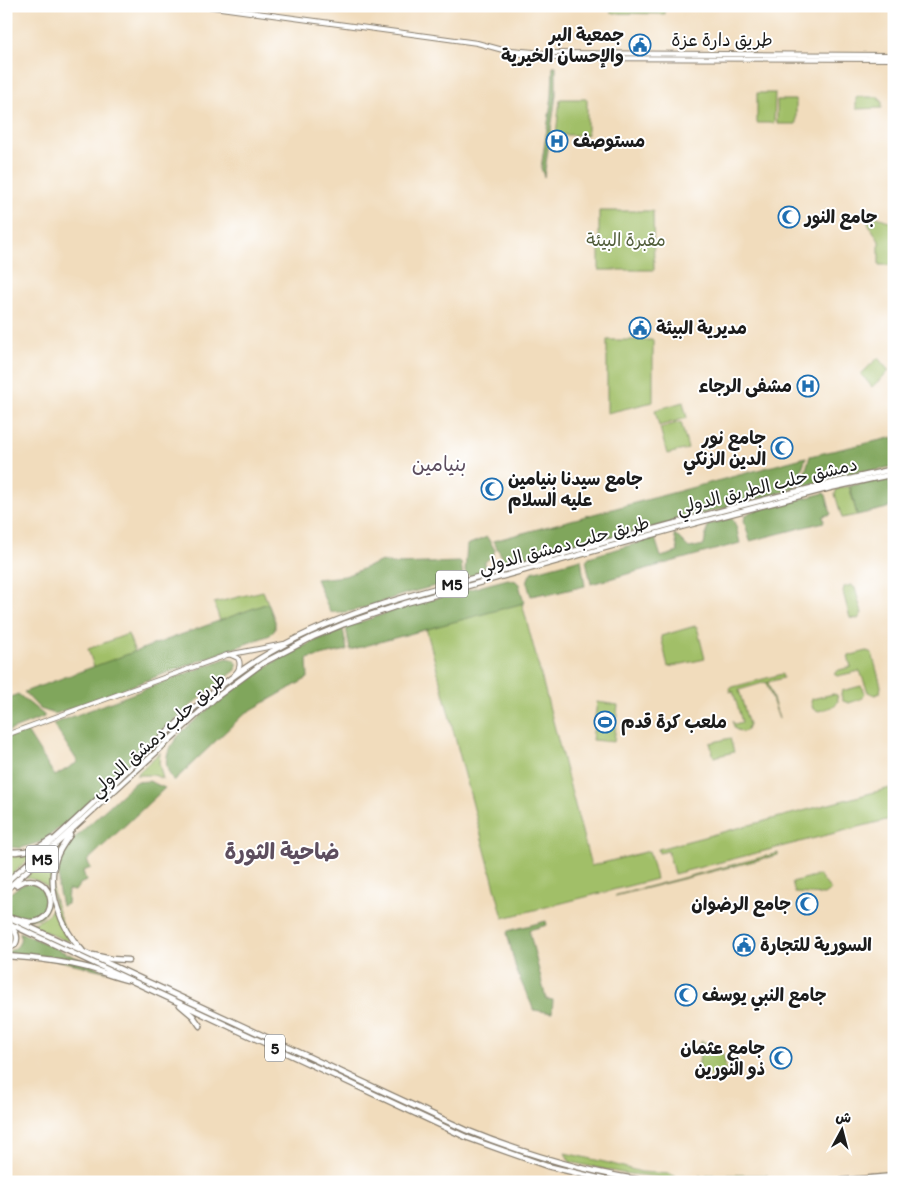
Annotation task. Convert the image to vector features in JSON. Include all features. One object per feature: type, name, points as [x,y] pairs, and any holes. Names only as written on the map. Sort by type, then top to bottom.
[{"type":"highway","name":"دمشق حلب الطريق الدولي","points":[[72,823],[176,725],[224,683],[259,659],[290,642],[342,618],[404,597],[650,530],[894,469]]},
{"type":"highway","name":"طريق حلب دمشق الدولي","points":[[6,891],[214,699],[263,663],[313,637],[344,624],[406,603],[677,528],[830,488],[894,474]]},
{"type":"highway","points":[[6,851],[22,852],[38,847],[72,823]]},
{"type":"highway","name":"M5","points":[[6,882],[72,823]]},
{"type":"highway","points":[[77,826],[56,857],[53,878],[56,898],[63,922],[72,939],[85,953],[111,959],[128,960]]},
{"type":"highway","points":[[6,891],[23,882],[34,882],[46,887],[51,901],[47,913],[38,920],[27,921],[6,916]]},
{"type":"highway","name":"5","points":[[6,916],[449,1123],[492,1141],[571,1166],[655,1182]]},
{"type":"highway","points":[[6,923],[15,931],[17,937],[15,945],[6,950]]},
{"type":"highway","name":"5","points":[[6,923],[476,1142],[547,1166],[615,1182]]},
{"type":"highway","points":[[6,956],[38,958],[70,964],[138,983]]},
{"type":"highway","points":[[176,1001],[193,1016],[200,1026]]},
{"type":"highway","points":[[824,1182],[894,1176]]},
{"type":"main road","name":"طريق دارة عزة","points":[[206,6],[477,43],[514,53],[547,55],[894,57]]},
{"type":"main road","points":[[6,735],[227,655],[290,642]]},
{"type":"main road","points":[[224,683],[238,671],[240,665],[238,658],[227,655]]},
{"type":"green space","points":[[611,6],[665,6],[665,14],[611,13]]},
{"type":"green space","points":[[553,66],[556,66],[556,95],[544,177],[541,168],[552,96]]},
{"type":"green space","points":[[757,93],[775,93],[774,123],[757,123]]},
{"type":"green space","points":[[856,97],[879,97],[879,100],[882,100],[882,108],[856,109]]},
{"type":"green space","points":[[560,99],[587,99],[587,135],[556,135]]},
{"type":"green space","points":[[777,100],[796,100],[796,124],[777,124]]},
{"type":"green space","name":"مقبرة البيئة","points":[[599,211],[653,211],[654,270],[599,270]]},
{"type":"green space","points":[[875,216],[894,223],[894,265],[879,265],[879,241],[867,221]]},
{"type":"green space","points":[[607,340],[653,340],[653,402],[607,413]]},
{"type":"green space","points":[[878,358],[889,371],[872,387],[861,374]]},
{"type":"green space","points":[[683,402],[687,418],[659,426],[655,410]]},
{"type":"green space","points":[[681,422],[688,449],[667,454],[660,428]]},
{"type":"green space","points":[[894,437],[894,466],[800,488],[810,456]]},
{"type":"green space","points":[[806,457],[795,489],[508,567],[493,541]]},
{"type":"green space","points":[[889,478],[892,507],[857,515],[850,486]]},
{"type":"green space","points":[[849,486],[857,515],[842,518],[835,494],[837,489]]},
{"type":"green space","points":[[824,493],[831,514],[823,516],[824,522],[750,541],[744,521],[745,516],[750,512]]},
{"type":"green space","points":[[732,518],[740,543],[591,584],[586,560],[589,557],[655,538],[661,557],[678,552],[674,533],[689,548],[704,545],[708,525]]},
{"type":"green space","points":[[487,537],[495,550],[493,555],[485,562],[485,573],[470,577],[465,572],[467,545]]},
{"type":"green space","points":[[581,559],[585,586],[547,595],[546,593],[531,596],[528,581],[532,572]]},
{"type":"green space","points":[[382,561],[392,564],[461,562],[463,579],[357,610],[330,612],[316,579],[345,576]]},
{"type":"green space","points":[[508,579],[519,584],[524,603],[350,650],[346,627],[407,606]]},
{"type":"green space","points":[[851,585],[855,588],[862,613],[858,619],[850,618],[843,592],[844,587]]},
{"type":"green space","points":[[263,591],[268,603],[220,621],[214,603]]},
{"type":"green space","points":[[268,603],[275,621],[275,630],[270,635],[55,714],[40,709],[24,692]]},
{"type":"green space","points":[[522,603],[591,866],[649,851],[656,879],[503,918],[426,628]]},
{"type":"green space","points":[[697,627],[705,659],[668,667],[661,636]]},
{"type":"green space","points":[[343,629],[347,650],[307,659],[308,678],[244,714],[174,781],[166,763],[167,756],[176,739],[188,726],[231,691],[266,667],[304,646]]},
{"type":"green space","points":[[128,634],[135,652],[94,667],[88,649]]},
{"type":"green space","points":[[867,651],[872,653],[881,686],[880,693],[875,695],[868,692],[860,671],[837,676],[834,674],[839,670],[851,667],[848,656]]},
{"type":"green space","points":[[227,658],[235,660],[236,670],[193,704],[70,820],[41,842],[21,848],[6,847],[6,738],[26,730],[55,776],[78,762],[53,724]]},
{"type":"green space","points":[[782,674],[783,678],[768,682],[779,719],[766,682],[739,690],[749,725],[747,730],[742,732],[735,729],[732,721],[735,724],[742,722],[733,691],[730,692],[729,688]]},
{"type":"green space","points":[[861,686],[865,693],[861,699],[849,703],[843,701],[842,691]]},
{"type":"green space","points":[[18,694],[44,717],[6,732],[6,699]]},
{"type":"green space","points":[[833,694],[837,695],[838,701],[835,706],[819,711],[813,709],[812,699]]},
{"type":"green space","name":"ملعب كرة قدم","points":[[597,702],[618,705],[614,742],[592,740]]},
{"type":"green space","points":[[730,738],[734,752],[714,757],[710,743]]},
{"type":"green space","points":[[160,752],[159,763],[163,779],[154,775],[136,775]]},
{"type":"green space","points":[[149,781],[165,788],[87,861],[91,868],[83,871],[86,881],[80,884],[75,891],[68,890],[67,904],[62,906],[58,887],[59,865],[66,846],[135,782]]},
{"type":"green space","points":[[894,787],[894,818],[674,874],[668,851],[659,853],[658,849]]},
{"type":"green space","points":[[61,845],[54,860],[51,881],[55,903],[71,941],[64,940],[28,924],[39,921],[47,915],[52,908],[53,900],[46,886],[25,878]]},
{"type":"green space","points":[[41,848],[6,880],[6,854],[22,855]]},
{"type":"green space","points":[[778,853],[778,855],[615,896],[617,895]]},
{"type":"green space","points":[[819,875],[831,890],[824,895],[795,893],[792,882]]},
{"type":"green space","points":[[28,883],[41,886],[47,892],[46,911],[37,919],[23,918],[6,913],[6,896],[21,885]]},
{"type":"green space","points":[[546,921],[547,925],[529,930],[546,999],[553,1000],[552,1013],[534,1010],[517,973],[507,933],[508,931]]},
{"type":"green space","points":[[20,932],[108,972],[45,958],[6,954],[6,952],[18,945]]},
{"type":"green space","points":[[701,1040],[710,1046],[721,1049],[726,1072],[708,1076],[698,1074]]},
{"type":"green space","points":[[565,1153],[641,1172],[670,1174],[684,1180],[621,1173],[570,1162]]},
{"type":"green space","points":[[700,1175],[701,1177],[707,1177],[707,1175],[767,1175],[768,1180],[701,1181],[698,1178]]},
{"type":"place","name":"جمعية البر والإحسان الخيرية","points":[[640,45]]},
{"type":"place","name":"مستوصف","points":[[557,141]]},
{"type":"place","name":"جامع النور","points":[[789,217]]},
{"type":"place","name":"مديرية البيئة","points":[[640,328]]},
{"type":"place","name":"مشفى الرجاء","points":[[808,386]]},
{"type":"place","name":"جامع نور الدين الزنكي","points":[[782,448]]},
{"type":"place","name":"جامع سيدنا بنيامين عليه السلام","points":[[492,489]]},
{"type":"place","name":"ملعب كرة قدم","points":[[605,722]]},
{"type":"place","name":"جامع الرضوان","points":[[807,904]]},
{"type":"place","name":"السورية للتجارة","points":[[744,945]]},
{"type":"place","name":"جامع النبي يوسف","points":[[686,995]]},
{"type":"place","name":"جامع عثمان ذو النورين","points":[[781,1058]]},
{"type":"district","name":"بنيامين","points":[[439,464]]},
{"type":"district","name":"ضاحية الثورة","points":[[282,851]]}]
